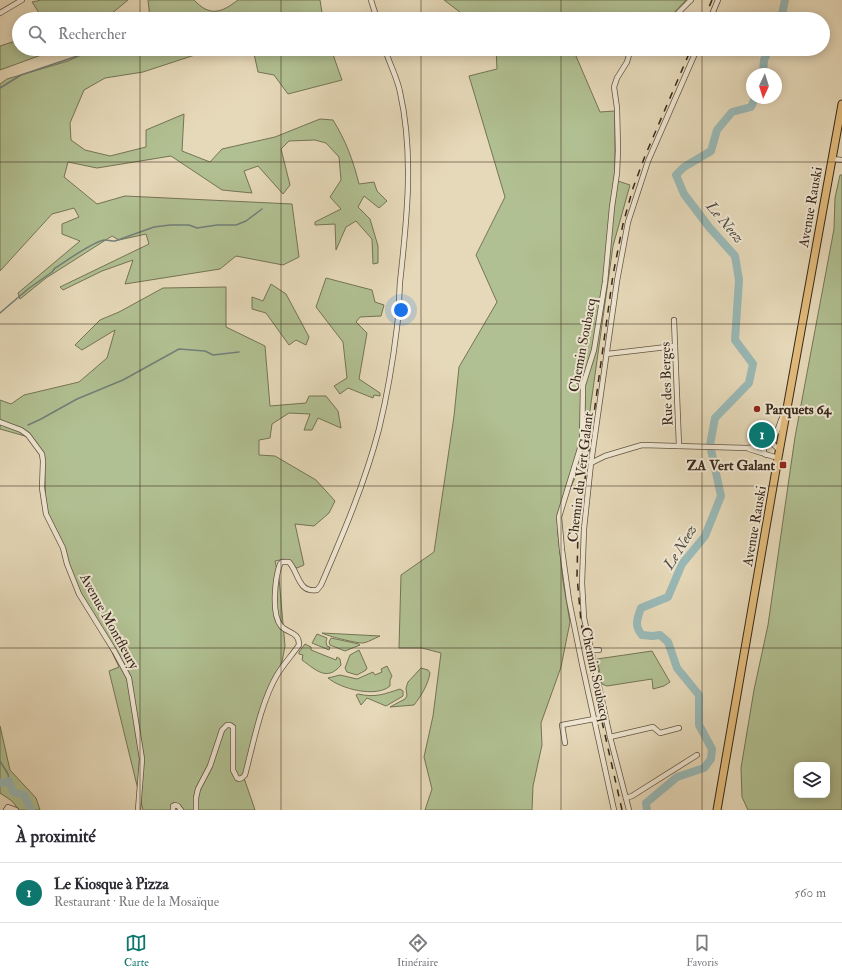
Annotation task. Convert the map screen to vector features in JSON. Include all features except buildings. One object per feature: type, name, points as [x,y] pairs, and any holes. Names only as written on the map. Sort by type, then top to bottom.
[{"type":"main road","name":"Avenue Rauski","points":[[717,810],[786,412],[842,104]]},
{"type":"street","points":[[0,13],[22,0]]},
{"type":"street","points":[[371,0],[375,12]]},
{"type":"street","points":[[679,12],[691,0]]},
{"type":"street","points":[[713,12],[718,0]]},
{"type":"street","points":[[196,810],[198,789],[210,766],[222,730],[227,725],[233,727],[235,775],[239,779],[245,775],[269,692],[278,674],[299,645],[299,640],[296,635],[282,627],[277,620],[275,613],[280,564],[282,562],[289,562],[294,567],[302,586],[305,589],[310,591],[317,590],[321,585],[358,495],[379,429],[388,386],[397,326],[408,205],[408,148],[400,91],[388,56]]},
{"type":"street","name":"Chemin Soubacq","points":[[614,810],[582,664],[570,600],[562,550],[560,517],[582,442],[583,385],[594,350],[605,282],[612,206],[617,173],[617,108],[614,87],[629,56]]},
{"type":"street","name":"Chemin du Vert Galant","points":[[629,810],[610,737],[584,618],[582,583],[584,529],[591,463],[617,281],[628,222],[648,161],[694,56]]},
{"type":"street","points":[[832,159],[842,160]]},
{"type":"street","name":"Rue des Berges","points":[[674,320],[679,446]]},
{"type":"street","points":[[607,354],[675,346]]},
{"type":"street","points":[[766,455],[764,453],[764,448],[775,438],[782,416],[786,412]]},
{"type":"street","name":"Avenue Montfleury","points":[[0,422],[28,434],[42,454],[44,461],[42,488],[46,514],[63,548],[67,564],[80,594],[129,678],[142,758],[138,810]]},
{"type":"street","points":[[591,463],[604,456],[642,445],[747,448],[769,443],[776,446],[779,455],[766,455],[747,448]]},
{"type":"street","points":[[590,650],[599,650]]},
{"type":"street","points":[[566,743],[562,725],[594,719]]},
{"type":"street","points":[[610,737],[653,726],[660,733],[679,728]]},
{"type":"street","points":[[626,798],[632,796],[697,755]]},
{"type":"street","points":[[173,810],[173,806],[175,805],[181,810]]},
{"type":"street","points":[[6,810],[8,807],[16,810]]},
{"type":"green space","points":[[41,0],[128,0],[113,12],[38,12],[32,2]]},
{"type":"green space","points":[[148,0],[194,0],[205,9],[216,11],[226,8],[238,0],[320,0],[322,12],[149,12]]},
{"type":"green space","points":[[444,0],[686,0],[675,12],[460,12]]},
{"type":"green space","points":[[12,42],[12,56],[38,56],[0,70],[0,46]]},
{"type":"green space","points":[[79,56],[192,56],[143,72],[105,78],[84,90],[70,123],[71,140],[85,150],[110,156],[146,147],[146,130],[184,114],[182,151],[210,162],[222,149],[275,137],[320,119],[333,120],[349,151],[359,184],[374,182],[377,191],[387,201],[379,208],[364,196],[358,207],[370,219],[378,246],[378,263],[373,264],[372,239],[356,221],[346,227],[336,250],[335,224],[315,225],[315,222],[341,209],[330,197],[341,180],[339,157],[326,143],[315,140],[289,141],[281,149],[290,185],[283,194],[258,166],[244,171],[252,193],[222,190],[171,156],[97,168],[68,162],[64,177],[97,204],[125,196],[292,204],[299,257],[283,265],[236,256],[220,269],[125,284],[133,260],[102,271],[63,290],[60,287],[149,244],[146,234],[119,240],[112,236],[46,278],[20,299],[18,293],[80,241],[62,234],[62,224],[79,217],[74,208],[52,214],[0,271],[0,84],[7,79],[68,61]]},
{"type":"green space","points":[[255,56],[333,56],[342,80],[288,94],[274,75],[258,72]]},
{"type":"green space","points":[[496,56],[576,56],[600,112],[615,111],[615,180],[630,185],[613,246],[586,439],[578,472],[558,513],[558,534],[563,581],[570,622],[561,667],[541,723],[542,745],[533,786],[532,810],[425,810],[432,789],[424,757],[433,716],[441,653],[422,648],[399,648],[401,575],[434,552],[454,416],[459,367],[497,302],[476,255],[505,197],[469,76],[497,69]]},
{"type":"green space","points":[[840,175],[842,175],[842,810],[748,810],[742,797],[741,768],[754,690],[768,625],[795,437],[834,229],[835,198]]},
{"type":"green space","points":[[326,278],[372,290],[375,302],[384,305],[381,316],[360,317],[356,322],[367,333],[359,379],[380,393],[380,396],[374,395],[373,398],[348,388],[340,394],[334,386],[347,378],[343,342],[316,307]]},
{"type":"green space","points":[[271,284],[286,294],[309,337],[306,345],[296,340],[289,345],[266,313],[252,309],[252,297],[263,301]]},
{"type":"green space","points":[[226,287],[226,327],[265,346],[270,406],[306,403],[309,396],[326,396],[338,411],[341,428],[318,418],[312,430],[304,430],[310,414],[289,413],[272,424],[270,438],[259,440],[259,455],[275,456],[316,480],[335,501],[329,513],[314,526],[295,524],[304,565],[297,568],[284,559],[275,561],[279,578],[285,646],[282,662],[264,699],[244,778],[255,810],[143,810],[109,671],[119,667],[97,621],[80,591],[46,508],[44,457],[32,438],[0,429],[0,400],[11,404],[24,395],[79,382],[107,358],[115,330],[82,350],[75,345],[100,320],[119,312],[163,288]]},
{"type":"green space","points":[[322,633],[380,636],[362,643]]},
{"type":"green space","points":[[317,634],[327,638],[326,642],[327,646],[330,647],[329,650],[312,643]]},
{"type":"green space","points":[[331,638],[360,645],[345,651],[330,645],[329,642]]},
{"type":"green space","points":[[305,644],[311,647],[311,650],[336,660],[337,657],[340,659],[341,665],[331,673],[322,673],[302,660],[303,655],[299,654],[299,652]]},
{"type":"green space","points":[[359,650],[367,668],[357,675],[347,672],[345,668],[350,655]]},
{"type":"green space","points":[[652,651],[670,682],[664,686],[653,689],[652,679],[607,686],[602,684],[597,659]]},
{"type":"green space","points":[[387,666],[392,676],[390,686],[384,690],[368,692],[359,691],[341,686],[328,678],[340,675],[357,679],[373,672],[375,675],[382,672],[381,669]]},
{"type":"green space","points":[[421,668],[428,670],[430,673],[424,690],[414,705],[390,707],[405,699],[407,696],[406,688],[408,682]]},
{"type":"green space","points":[[400,689],[403,691],[403,696],[386,706],[367,698],[361,705],[356,695],[380,695]]},
{"type":"green space","points":[[0,726],[10,770],[36,798],[40,810],[19,810],[12,801],[0,793]]},
{"type":"waterway","name":"Le Neez","points":[[782,12],[785,0]]},
{"type":"waterway","points":[[0,88],[21,75],[77,56]]},
{"type":"waterway","name":"Le Neez","points":[[763,68],[766,56]]},
{"type":"waterway","name":"Le Neez","points":[[647,810],[646,803],[677,777],[704,768],[711,759],[712,749],[699,725],[699,695],[677,668],[668,642],[660,635],[642,635],[638,629],[637,619],[641,608],[668,597],[682,564],[705,536],[721,496],[710,445],[715,418],[749,383],[753,364],[735,340],[739,280],[735,256],[709,227],[684,194],[676,175],[684,167],[711,151],[717,130],[732,112],[751,107],[752,104]]},
{"type":"waterway","points":[[0,313],[55,268],[87,247],[100,241],[115,241],[154,227],[170,225],[189,225],[197,228],[217,225],[236,225],[246,221],[262,209]]},
{"type":"waterway","points":[[28,425],[77,399],[123,380],[179,349],[205,351],[213,355],[239,352]]},
{"type":"waterway","points":[[0,761],[8,774],[9,781]]},
{"type":"waterway","points":[[0,783],[9,781],[13,792],[24,795],[31,810]]},
{"type":"railway","points":[[707,12],[712,0]]},
{"type":"railway","points":[[622,810],[581,622],[577,576],[578,530],[613,275],[623,224],[633,188],[645,156],[688,56]]},
{"type":"place","name":"Parquets 64","points":[[757,409]]},
{"type":"place","name":"Le Kiosque à Pizza","points":[[762,435]]},
{"type":"place","name":"ZA Vert Galant","points":[[783,465]]}]
